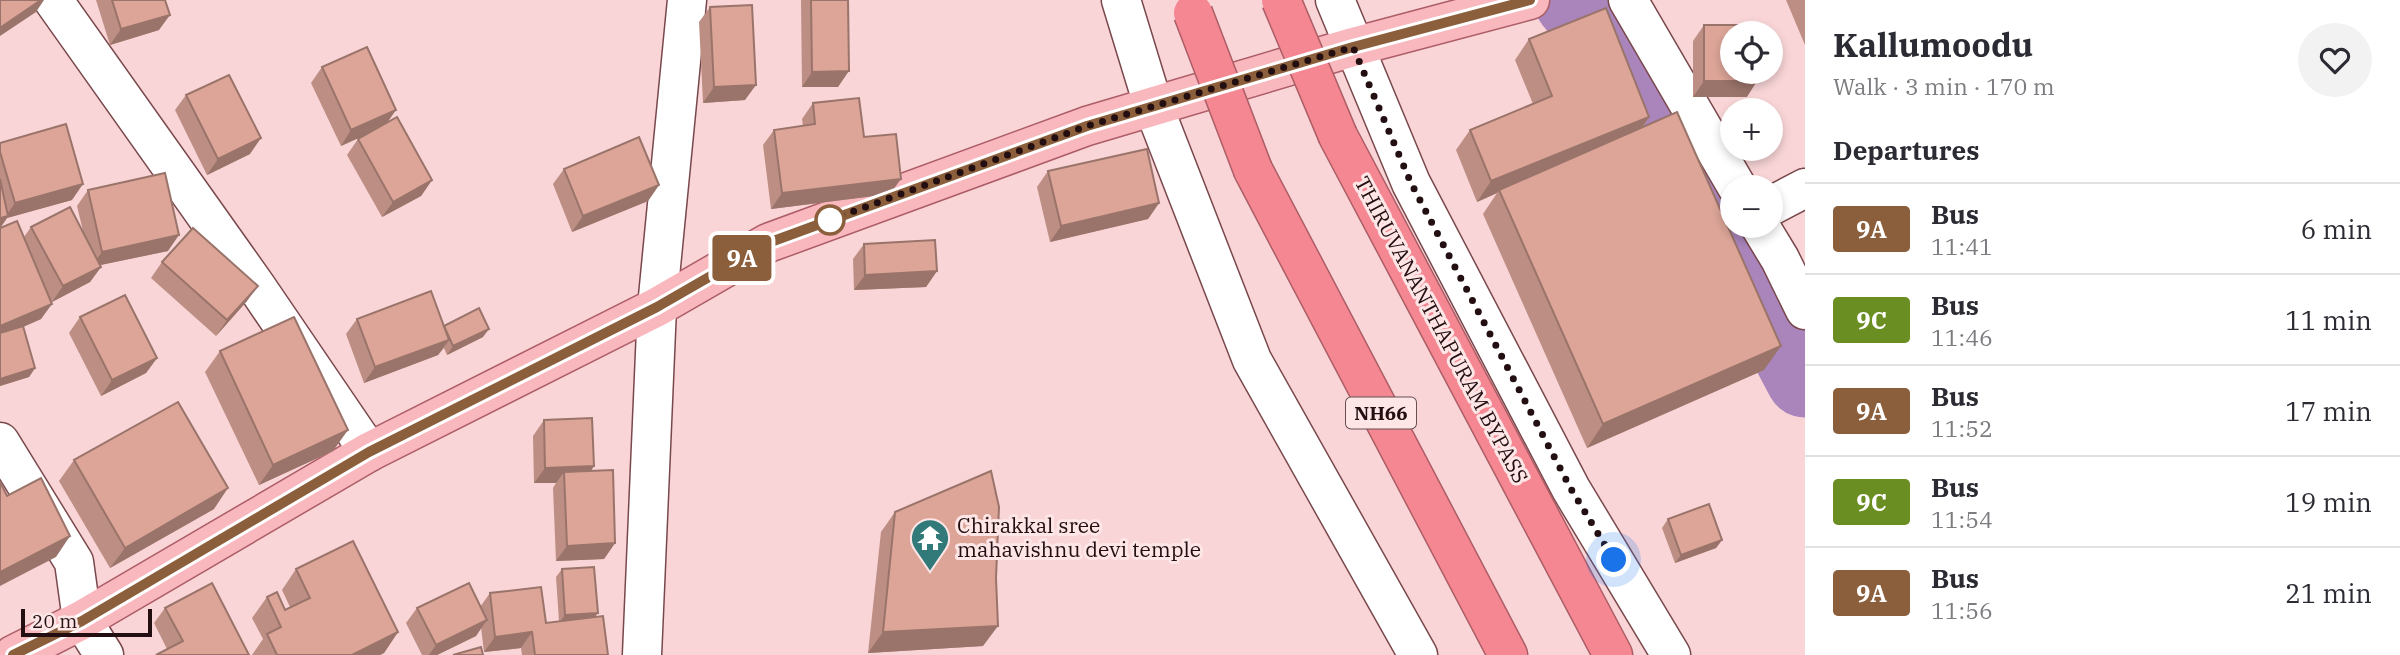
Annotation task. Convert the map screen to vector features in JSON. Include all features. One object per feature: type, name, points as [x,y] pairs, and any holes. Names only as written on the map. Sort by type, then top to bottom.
[{"type":"highway","name":"THIRUVANANTHAPURAM BYPASS","points":[[1281,0],[1338,136],[1613,655]]},
{"type":"highway","name":"NH66","points":[[1190,6],[1253,170],[1508,655]]},
{"type":"main road","points":[[13,655],[82,621],[369,452],[657,307],[768,243],[1087,126],[1353,47],[1530,0]]},
{"type":"street","points":[[53,0],[256,286],[369,452]]},
{"type":"street","points":[[642,655],[657,307],[687,0]]},
{"type":"street","points":[[1121,0],[1154,108],[1252,360],[1418,655]]},
{"type":"street","points":[[1335,0],[1411,183],[1571,489],[1671,655]]},
{"type":"street","points":[[1628,0],[1730,175]]},
{"type":"street","points":[[1783,200],[1805,188]]},
{"type":"street","points":[[1767,238],[1805,310]]},
{"type":"street","points":[[0,442],[74,562],[82,621],[104,655]]},
{"type":"building","points":[[0,0],[41,0],[0,28]]},
{"type":"building","points":[[112,0],[165,0],[170,15],[121,29]]},
{"type":"building","points":[[811,0],[848,0],[849,71],[812,72]]},
{"type":"building","points":[[752,5],[756,85],[714,87],[710,7]]},
{"type":"building","points":[[1606,8],[1649,117],[1491,181],[1470,130],[1552,96],[1529,39]]},
{"type":"building","points":[[1704,25],[1720,25],[1720,81],[1704,81]]},
{"type":"building","points":[[367,47],[396,110],[351,130],[322,67]]},
{"type":"building","points":[[229,75],[261,138],[218,159],[186,95]]},
{"type":"building","points":[[859,98],[864,137],[896,134],[901,179],[782,193],[774,130],[815,124],[813,103]]},
{"type":"building","points":[[1677,112],[1720,209],[1720,238],[1733,238],[1781,346],[1603,424],[1499,190]]},
{"type":"building","points":[[397,117],[432,180],[393,202],[358,139]]},
{"type":"building","points":[[66,124],[83,184],[15,203],[0,152],[0,143]]},
{"type":"building","points":[[639,137],[659,185],[583,216],[564,169]]},
{"type":"building","points":[[1147,149],[1159,203],[1061,226],[1048,171]]},
{"type":"building","points":[[165,173],[179,235],[102,252],[88,190]]},
{"type":"building","points":[[0,179],[8,216],[0,218]]},
{"type":"building","points":[[70,207],[101,267],[63,286],[31,227]]},
{"type":"building","points":[[17,221],[52,304],[0,326],[0,228]]},
{"type":"building","points":[[193,228],[258,286],[227,320],[162,262]]},
{"type":"building","points":[[935,240],[937,271],[865,275],[864,244]]},
{"type":"building","points":[[431,291],[449,340],[375,367],[357,319]]},
{"type":"building","points":[[125,295],[157,358],[112,380],[80,317]]},
{"type":"building","points":[[479,308],[489,329],[453,346],[444,326]]},
{"type":"building","points":[[294,317],[348,430],[273,465],[220,351]]},
{"type":"building","points":[[23,326],[35,368],[0,379],[0,333]]},
{"type":"building","points":[[178,402],[228,488],[125,548],[74,460]]},
{"type":"building","points":[[592,418],[594,466],[545,468],[544,420]]},
{"type":"building","points":[[613,470],[615,543],[567,546],[564,472]]},
{"type":"building","name":"Chirakkal sree mahavishnu devi temple","points":[[991,471],[999,507],[996,578],[998,626],[883,632],[895,512]]},
{"type":"building","points":[[41,478],[70,536],[0,572],[0,482],[7,496]]},
{"type":"building","points":[[1709,504],[1722,540],[1681,555],[1668,519]]},
{"type":"building","points":[[353,541],[398,632],[352,655],[277,655],[267,634],[281,627],[267,597],[277,592],[285,610],[310,598],[296,569]]},
{"type":"building","points":[[594,567],[598,613],[565,615],[562,569]]},
{"type":"building","points":[[212,583],[249,655],[156,655],[183,641],[165,608]]},
{"type":"building","points":[[469,583],[487,620],[436,645],[417,608]]},
{"type":"building","points":[[541,587],[546,623],[603,616],[608,655],[535,655],[532,632],[495,637],[490,593]]},
{"type":"building","points":[[481,647],[483,655],[453,655]]},
{"type":"waterway","points":[[1573,0],[1619,57],[1705,189],[1805,378]]},
{"type":"bus line","name":"9A","points":[[13,655],[82,621],[369,452],[657,307],[768,243],[1087,126],[1353,47],[1530,0]]},
{"type":"place","name":"Chirakkal sree mahavishnu devi temple","points":[[930,572]]},
{"type":"route","points":[[830,220],[1087,126],[1353,47],[1411,183],[1571,489],[1614,560]]}]
